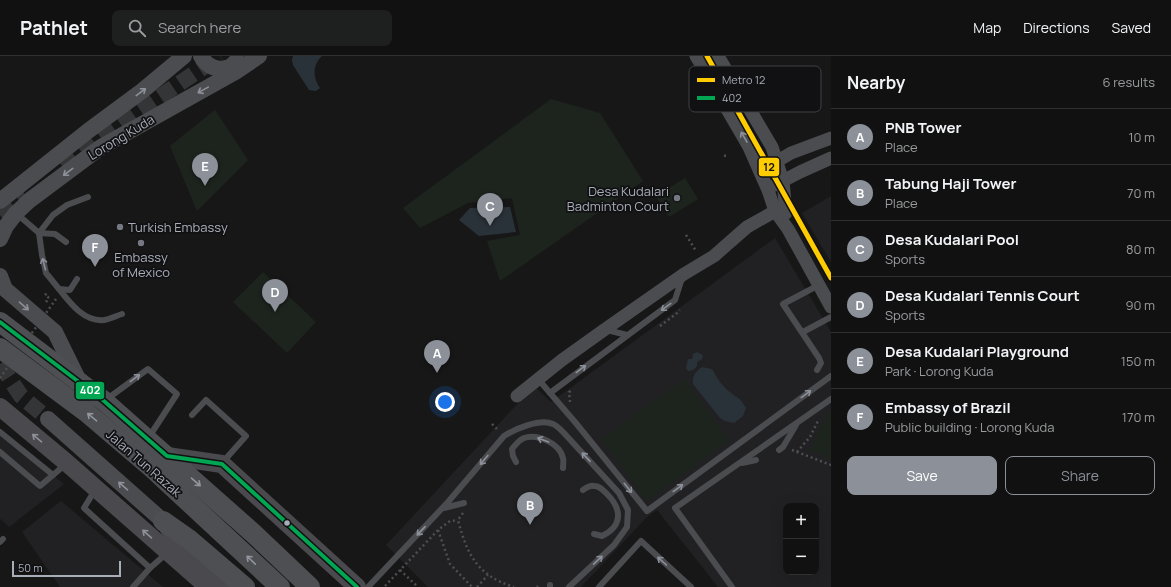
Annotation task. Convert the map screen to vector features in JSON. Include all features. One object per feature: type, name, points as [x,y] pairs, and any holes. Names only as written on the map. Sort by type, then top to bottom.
[{"type":"main road","name":"Jalan Tun Razak","points":[[0,322],[104,401],[253,532],[310,587]]},
{"type":"main road","name":"Jalan Tun Razak","points":[[0,348],[86,412],[153,469],[280,587]]},
{"type":"main road","points":[[0,407],[67,463],[208,587]]},
{"type":"main road","name":"Jalan Tun Razak","points":[[167,456],[222,464]]},
{"type":"main road","points":[[222,464],[357,587]]},
{"type":"main road","points":[[163,521],[189,554],[226,587]]},
{"type":"main road","points":[[163,521],[190,540],[244,587]]},
{"type":"street","name":"Lorong Kuda","points":[[0,201],[88,131],[142,91],[184,56]]},
{"type":"street","points":[[201,56],[204,63],[212,68],[220,69],[229,67],[240,59],[250,56]]},
{"type":"street","name":"Lorong Kuda","points":[[0,239],[6,226],[16,213],[30,200],[101,147],[237,71],[259,56]]},
{"type":"street","points":[[696,56],[702,66]]},
{"type":"street","points":[[718,56],[724,66]]},
{"type":"street","points":[[729,112],[749,147],[768,190],[780,208],[788,229],[831,307]]},
{"type":"street","points":[[751,112],[772,147],[783,181],[780,208]]},
{"type":"street","points":[[761,172],[791,153],[830,137]]},
{"type":"street","points":[[768,190],[783,181],[831,158]]},
{"type":"street","points":[[517,396],[604,330],[684,274],[714,256],[747,227],[780,208]]},
{"type":"street","points":[[0,276],[5,289],[55,332],[79,381]]},
{"type":"street","points":[[48,420],[163,521]]},
{"type":"lane","points":[[39,233],[53,215],[62,208],[88,197]]},
{"type":"lane","points":[[16,213],[39,233],[46,273],[75,308],[88,317],[104,320],[122,314]]},
{"type":"lane","points":[[39,233],[54,234],[66,242]]},
{"type":"lane","points":[[550,392],[675,300],[684,274]]},
{"type":"lane","points":[[59,289],[70,290],[77,279]]},
{"type":"lane","points":[[818,370],[820,361],[803,332],[783,304],[819,285]]},
{"type":"lane","points":[[803,332],[831,317]]},
{"type":"lane","points":[[604,330],[627,334]]},
{"type":"lane","points":[[104,401],[148,369],[177,394],[147,439]]},
{"type":"lane","points":[[538,379],[613,463],[647,511],[831,376]]},
{"type":"lane","points":[[732,587],[675,508],[831,399]]},
{"type":"lane","points":[[192,415],[206,400],[246,436],[222,464]]},
{"type":"lane","points":[[782,402],[786,408]]},
{"type":"lane","points":[[781,448],[798,422]]},
{"type":"lane","points":[[368,587],[442,508],[504,436],[513,430],[542,423],[552,423],[563,432],[619,492],[628,510],[629,518],[627,527],[614,545],[569,587]]},
{"type":"lane","points":[[0,432],[53,475]]},
{"type":"lane","points":[[516,462],[513,456],[512,448],[516,443],[525,438],[534,437],[553,444],[560,451],[564,459],[563,468]]},
{"type":"lane","points":[[0,452],[40,486],[67,463]]},
{"type":"lane","points":[[739,463],[756,460]]},
{"type":"lane","points":[[716,479],[720,486]]},
{"type":"lane","points":[[583,490],[592,485],[599,486],[613,500],[619,513],[612,528],[607,534],[602,536],[594,534]]},
{"type":"lane","points":[[96,489],[84,508],[150,568]]},
{"type":"lane","points":[[442,508],[464,503]]},
{"type":"lane","points":[[599,587],[641,541],[691,587]]},
{"type":"lane","points":[[133,587],[150,568],[169,552]]},
{"type":"lane","points":[[622,561],[627,566]]},
{"type":"path","points":[[724,156],[728,155]]},
{"type":"path","points":[[686,235],[698,253]]},
{"type":"path","points":[[45,296],[49,298],[46,302]]},
{"type":"path","points":[[0,378],[56,299]]},
{"type":"path","points":[[797,452],[810,437],[820,417]]},
{"type":"path","points":[[781,448],[797,452],[831,465]]},
{"type":"path","points":[[464,511],[458,520],[463,539],[472,559],[488,575],[498,581],[514,587]]},
{"type":"path","points":[[385,586],[438,530],[450,521],[458,520]]},
{"type":"path","points":[[438,530],[450,564],[472,587]]},
{"type":"path","points":[[400,570],[418,587]]},
{"type":"path","points":[[477,587],[488,575]]},
{"type":"shaded area","points":[[293,56],[322,56],[316,63],[315,67],[315,76],[320,88],[316,91],[309,90],[293,65]]},
{"type":"shaded area","points":[[551,99],[600,113],[643,181],[500,281],[487,241],[520,235],[512,198],[468,203],[420,228],[403,208]]},
{"type":"shaded area","points":[[215,110],[248,160],[197,211],[170,146]]},
{"type":"shaded area","name":"Desa Kudalari Badminton Court","points":[[685,178],[698,199],[669,217],[656,196]]},
{"type":"shaded area","points":[[831,196],[831,262],[802,213]]},
{"type":"shaded area","points":[[510,207],[516,232],[479,236],[459,220],[470,208]]},
{"type":"shaded area","points":[[775,238],[831,332],[831,587],[718,587],[657,510],[647,517],[581,587],[428,587],[386,545],[534,386],[551,402]]},
{"type":"shaded area","points":[[263,272],[316,322],[287,353],[233,302]]},
{"type":"shaded area","points":[[697,352],[703,355],[702,359],[697,362],[697,366],[693,370],[688,371],[686,368],[688,359],[692,359],[693,354]]},
{"type":"shaded area","points":[[702,367],[712,369],[727,390],[740,400],[746,408],[743,416],[734,423],[720,418],[693,384],[694,374]]},
{"type":"shaded area","points":[[684,379],[729,440],[647,501],[602,440]]},
{"type":"shaded area","points":[[831,410],[831,460],[810,449],[828,412]]},
{"type":"shaded area","points":[[0,432],[64,484],[9,527],[1,519],[0,520]]},
{"type":"shaded area","points":[[61,501],[163,587],[60,587],[22,532]]},
{"type":"tunnel","points":[[63,167],[99,138],[220,56]]},
{"type":"tunnel","points":[[0,215],[26,196]]},
{"type":"tunnel","points":[[0,364],[21,396],[48,419]]},
{"type":"metro line","name":"12","points":[[707,56],[713,66]]},
{"type":"metro line","name":"12","points":[[738,112],[831,278]]},
{"type":"transit line","name":"402","points":[[0,322],[104,401],[167,456],[222,464],[357,587]]},
{"type":"place","name":"Desa Kudalari Playground","points":[[205,186]]},
{"type":"place","name":"Desa Kudalari Badminton Court","points":[[677,198]]},
{"type":"place","name":"Desa Kudalari Pool","points":[[490,226]]},
{"type":"place","name":"Turkish Embassy","points":[[120,227]]},
{"type":"place","name":"Embassy of Mexico","points":[[141,243]]},
{"type":"place","name":"Embassy of Brazil","points":[[95,267]]},
{"type":"place","name":"Desa Kudalari Tennis Court","points":[[275,312]]},
{"type":"place","name":"PNB Tower","points":[[437,373]]},
{"type":"place","name":"Tabung Haji Tower","points":[[530,525]]}]
